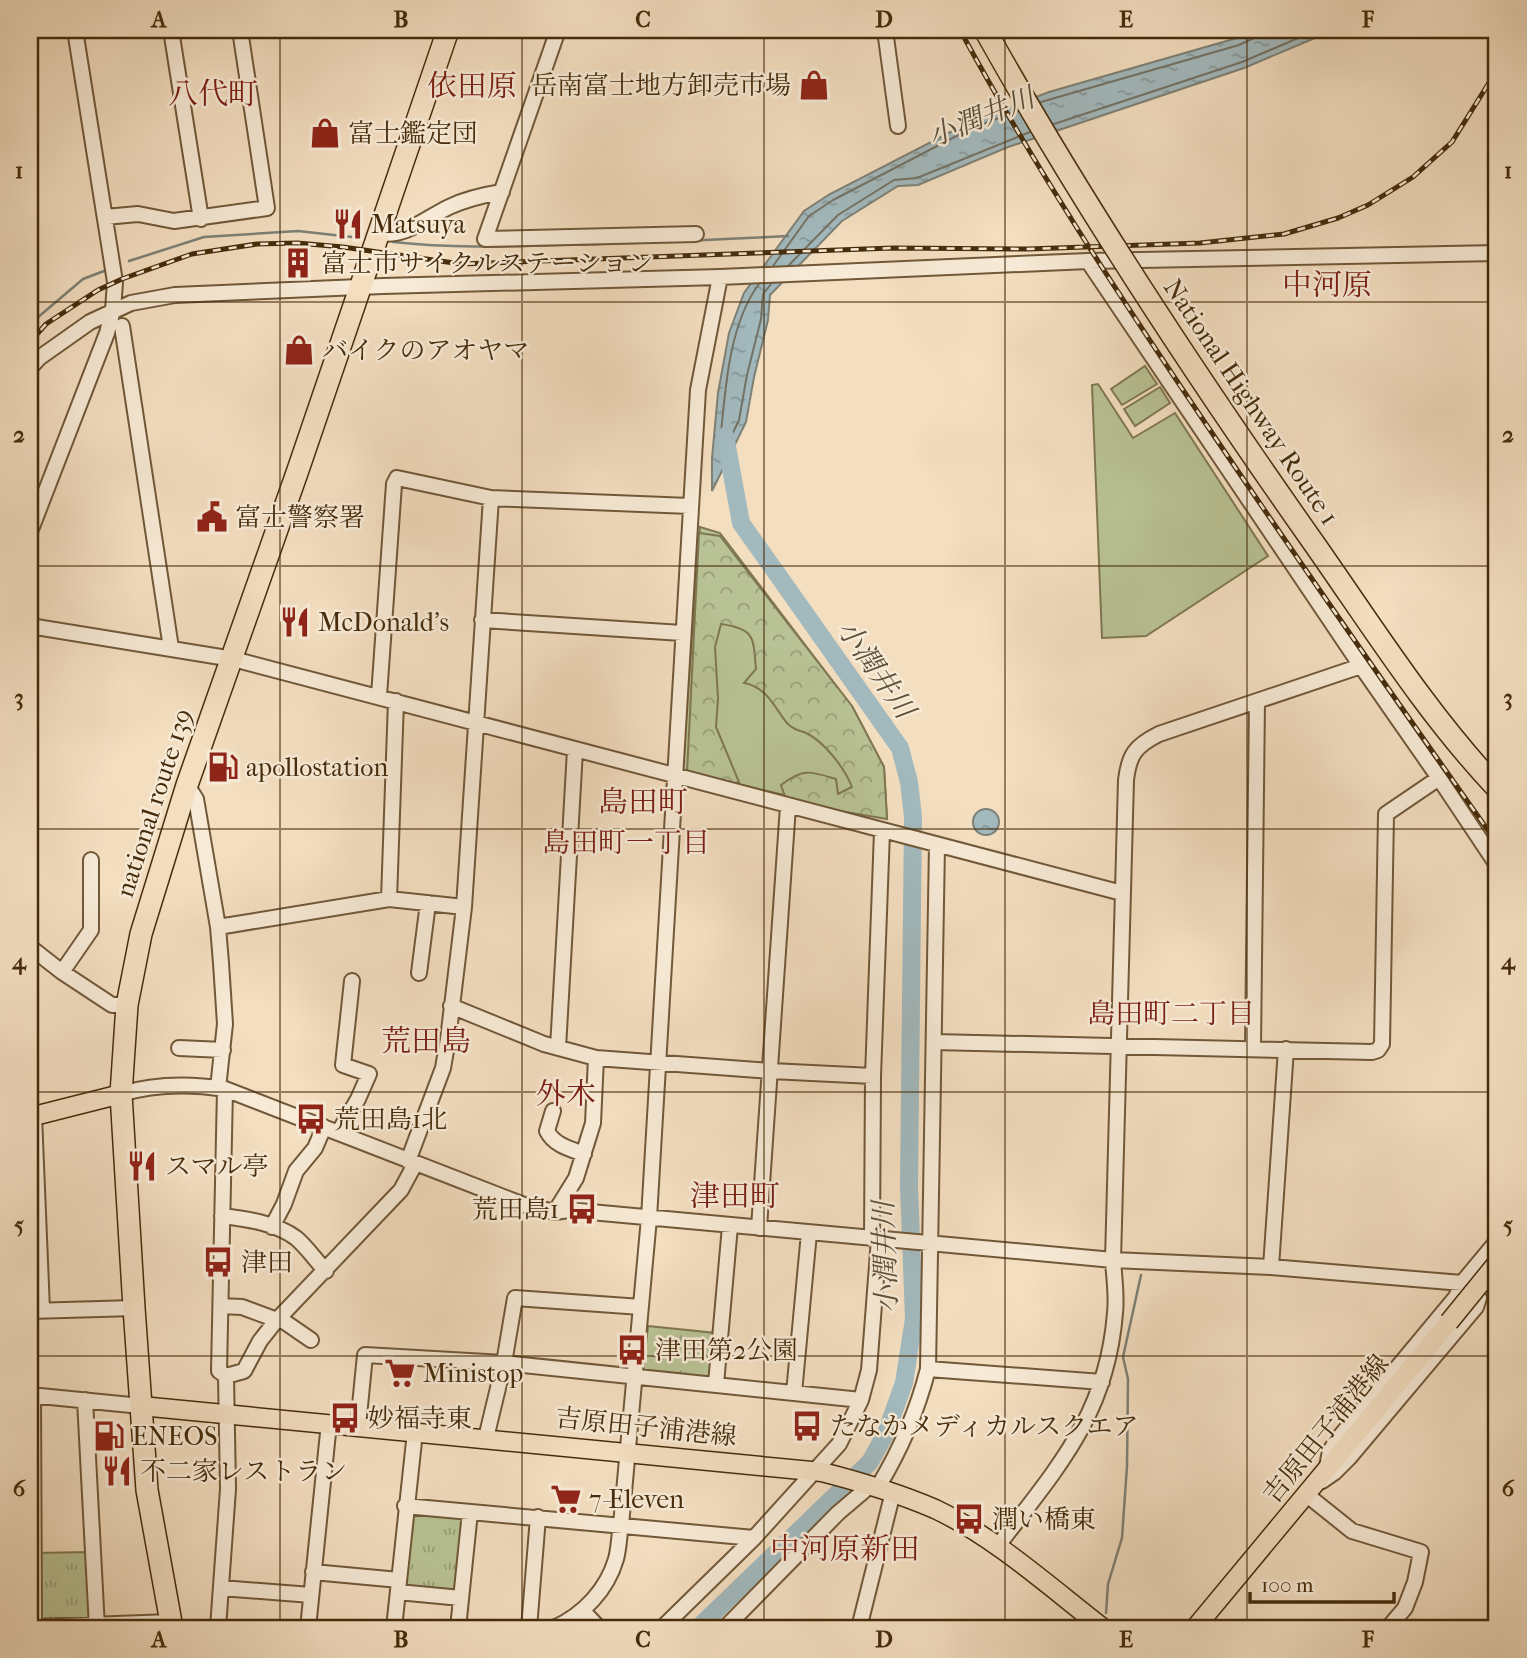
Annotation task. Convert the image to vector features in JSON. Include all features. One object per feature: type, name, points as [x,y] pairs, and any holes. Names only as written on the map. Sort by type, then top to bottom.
[{"type":"highway","name":"national route 139","points":[[172,1625],[147,1490],[121,1094],[127,1005],[141,934],[187,785],[233,659],[448,30]]},
{"type":"highway","name":"National Highway Route 1","points":[[985,30],[1088,207],[1191,365],[1429,708],[1497,788]]},
{"type":"highway","name":"National Highway Route 1","points":[[1001,30],[1104,206],[1205,363],[1438,696],[1497,766]]},
{"type":"main road","points":[[32,1117],[121,1094]]},
{"type":"main road","name":"吉原田子浦港線","points":[[1195,1628],[1497,1263]]},
{"type":"main road","name":"吉原田子浦港線","points":[[141,1406],[818,1471],[877,1487],[937,1510],[997,1547],[1103,1628]]},
{"type":"street","points":[[30,532],[107,333],[113,310],[115,282],[75,30]]},
{"type":"street","points":[[171,30],[201,219]]},
{"type":"street","points":[[105,217],[138,214],[174,221],[267,208],[240,30]]},
{"type":"street","points":[[558,30],[485,239],[696,234]]},
{"type":"street","points":[[885,30],[898,126]]},
{"type":"street","points":[[379,233],[401,233],[449,207],[475,197],[502,192]]},
{"type":"street","points":[[30,368],[39,358],[90,322],[113,310],[131,303],[175,295],[754,276],[1087,261],[1497,253]]},
{"type":"street","points":[[1087,261],[1497,865]]},
{"type":"street","points":[[554,1628],[583,1612],[603,1588],[616,1559],[621,1525],[649,1219],[698,390],[720,277]]},
{"type":"street","points":[[122,326],[170,648]]},
{"type":"street","points":[[379,696],[394,484],[397,478],[491,498],[690,506]]},
{"type":"street","points":[[226,1376],[244,1371],[260,1342],[278,1319],[401,1190],[443,1068],[464,907],[491,498]]},
{"type":"street","points":[[482,620],[682,633]]},
{"type":"street","points":[[30,626],[233,659],[1122,894]]},
{"type":"street","points":[[997,1547],[1073,1447],[1102,1382],[1112,1343],[1116,1309],[1113,1260],[1128,762],[1135,750],[1159,734],[1361,666]]},
{"type":"street","points":[[389,899],[396,701]]},
{"type":"street","points":[[1252,1048],[1257,701]]},
{"type":"street","points":[[558,1048],[575,750]]},
{"type":"street","points":[[934,1042],[1372,1052],[1378,1050],[1382,1044],[1386,814],[1439,778]]},
{"type":"street","points":[[187,785],[197,799],[218,927],[225,1024],[219,1371],[226,1376]]},
{"type":"street","points":[[759,1228],[788,806]]},
{"type":"street","points":[[662,1628],[818,1471],[839,1444],[861,1400],[874,1335],[873,1076],[885,831]]},
{"type":"street","points":[[724,1628],[838,1513],[877,1487],[900,1450],[919,1403],[928,1369],[934,1042],[933,844]]},
{"type":"street","points":[[62,972],[91,930],[92,860]]},
{"type":"street","points":[[218,927],[389,899],[464,907]]},
{"type":"street","points":[[419,973],[428,903]]},
{"type":"street","points":[[30,947],[112,1005],[127,1005]]},
{"type":"street","points":[[338,1133],[369,1074],[343,1065],[352,981]]},
{"type":"street","points":[[451,1006],[558,1048],[596,1058],[873,1076]]},
{"type":"street","points":[[179,1048],[223,1049]]},
{"type":"street","points":[[1272,1267],[1286,1049]]},
{"type":"street","points":[[555,1212],[576,1178],[593,1122],[596,1058]]},
{"type":"street","points":[[121,1094],[149,1088],[192,1086],[222,1089],[524,1205],[555,1212],[569,1210],[1113,1260],[1272,1267],[1462,1283],[1480,1302],[1349,1458],[1335,1472],[1316,1484]]},
{"type":"street","points":[[553,1111],[547,1130],[550,1136],[557,1143],[584,1154]]},
{"type":"street","points":[[32,1117],[36,1310],[134,1307]]},
{"type":"street","points":[[272,1227],[296,1171],[314,1148],[324,1127]]},
{"type":"street","points":[[222,1216],[249,1219],[296,1238],[326,1271]]},
{"type":"street","points":[[716,1384],[730,1226]]},
{"type":"street","points":[[794,1393],[809,1233]]},
{"type":"street","points":[[1316,1484],[1337,1440],[1456,1297],[1462,1283],[1497,1241]]},
{"type":"street","points":[[486,1438],[504,1363],[515,1298],[641,1307]]},
{"type":"street","points":[[221,1306],[242,1307],[278,1319],[310,1340]]},
{"type":"street","points":[[358,1426],[365,1355],[504,1363],[861,1400]]},
{"type":"street","points":[[928,1369],[1102,1382]]},
{"type":"street","points":[[218,1628],[228,1489],[226,1376]]},
{"type":"street","points":[[141,1406],[31,1395],[34,1628],[172,1625]]},
{"type":"street","points":[[85,1400],[97,1627]]},
{"type":"street","points":[[308,1628],[330,1423]]},
{"type":"street","points":[[394,1628],[415,1432]]},
{"type":"street","points":[[1316,1484],[1352,1531],[1421,1552],[1415,1583],[1405,1608],[1390,1628]]},
{"type":"street","points":[[859,1628],[877,1487]]},
{"type":"street","points":[[405,1506],[754,1538]]},
{"type":"street","points":[[458,1628],[470,1512]]},
{"type":"street","points":[[530,1628],[538,1517]]},
{"type":"street","points":[[313,1572],[461,1598]]},
{"type":"street","points":[[221,1588],[311,1595]]},
{"type":"street","points":[[583,1612],[599,1628]]},
{"type":"green space","points":[[1145,366],[1157,384],[1122,405],[1111,389]]},
{"type":"green space","points":[[1098,384],[1133,438],[1175,413],[1268,556],[1146,636],[1102,638],[1092,385]]},
{"type":"green space","points":[[1160,387],[1170,403],[1135,426],[1124,409]]},
{"type":"green space","points":[[700,527],[720,533],[853,708],[884,767],[887,819],[682,771]]},
{"type":"green space","points":[[699,533],[720,536],[852,706],[884,767],[887,819],[787,802],[781,785],[801,774],[813,773],[836,779],[838,794],[852,787],[845,772],[827,749],[813,737],[787,723],[759,689],[744,683],[756,669],[753,642],[747,632],[732,626],[721,624],[715,647],[718,698],[716,727],[739,782],[727,785],[687,773]]},
{"type":"green space","points":[[648,1326],[716,1333],[711,1381],[643,1374]]},
{"type":"green space","points":[[409,1511],[462,1516],[455,1592],[403,1588]]},
{"type":"green space","points":[[90,1552],[95,1624],[37,1624],[34,1553]]},
{"type":"water","points":[[1256,30],[1334,30],[1244,68],[1008,147],[918,185],[898,186],[842,221],[770,295],[768,320],[746,422],[712,491],[718,393],[729,333],[744,293],[804,211],[830,194],[968,123],[1049,92],[1237,38]]},
{"type":"water","points":[[986,809],[995,813],[999,822],[995,831],[986,835],[977,831],[973,822],[977,813]]},
{"type":"waterway","points":[[129,261],[204,237],[298,231],[361,238]]},
{"type":"waterway","points":[[393,242],[517,246],[788,236]]},
{"type":"waterway","points":[[30,324],[83,279],[104,271]]},
{"type":"waterway","name":"小潤井川","points":[[698,1628],[870,1462],[886,1433],[904,1383],[914,1319],[909,1186],[913,817],[909,782],[900,748],[741,523],[725,436]]},
{"type":"waterway","points":[[1106,1613],[1108,1584],[1122,1538],[1127,1466],[1128,1379],[1123,1357],[1141,1275]]},
{"type":"railway","points":[[960,30],[1049,183],[1144,332],[1497,843]]},
{"type":"railway","points":[[30,342],[46,324],[98,290],[122,279],[192,254],[257,244],[297,243],[343,247],[461,264],[893,248],[1028,249],[1200,243],[1284,234],[1338,218],[1368,205],[1413,177],[1452,142],[1497,70]]},
{"type":"place","name":"岳南富士地方卸売市場","points":[[814,85]]},
{"type":"place","name":"富士鑑定団","points":[[325,133]]},
{"type":"place","name":"Matsuya","points":[[348,224]]},
{"type":"place","name":"富士市サイクルステーション","points":[[298,263]]},
{"type":"place","name":"バイクのアオヤマ","points":[[299,350]]},
{"type":"place","name":"富士警察署","points":[[212,517]]},
{"type":"place","name":"McDonald's","points":[[295,622]]},
{"type":"place","name":"apollostation","points":[[223,767]]},
{"type":"place","name":"荒田島1北","points":[[311,1119]]},
{"type":"place","name":"スマル亭","points":[[142,1166]]},
{"type":"place","name":"荒田島1","points":[[582,1209]]},
{"type":"place","name":"津田","points":[[218,1262]]},
{"type":"place","name":"津田第2公園","points":[[632,1350]]},
{"type":"place","name":"Ministop","points":[[400,1373]]},
{"type":"place","name":"妙福寺東","points":[[345,1418]]},
{"type":"place","name":"たなかメディカルスクエア","points":[[807,1426]]},
{"type":"place","name":"ENEOS","points":[[109,1436]]},
{"type":"place","name":"不二家レストラン","points":[[117,1471]]},
{"type":"place","name":"7-Eleven","points":[[566,1499]]},
{"type":"place","name":"潤い橋東","points":[[969,1519]]},
{"type":"district","name":"依田原","points":[[472,86]]},
{"type":"district","name":"八代町","points":[[213,94]]},
{"type":"district","name":"中河原","points":[[1327,285]]},
{"type":"district","name":"島田町","points":[[643,802]]},
{"type":"district","name":"島田町一丁目","points":[[626,842]]},
{"type":"district","name":"島田町二丁目","points":[[1171,1013]]},
{"type":"district","name":"荒田島","points":[[426,1041]]},
{"type":"district","name":"外木","points":[[566,1094]]},
{"type":"district","name":"津田町","points":[[735,1196]]},
{"type":"district","name":"中河原新田","points":[[845,1549]]}]
